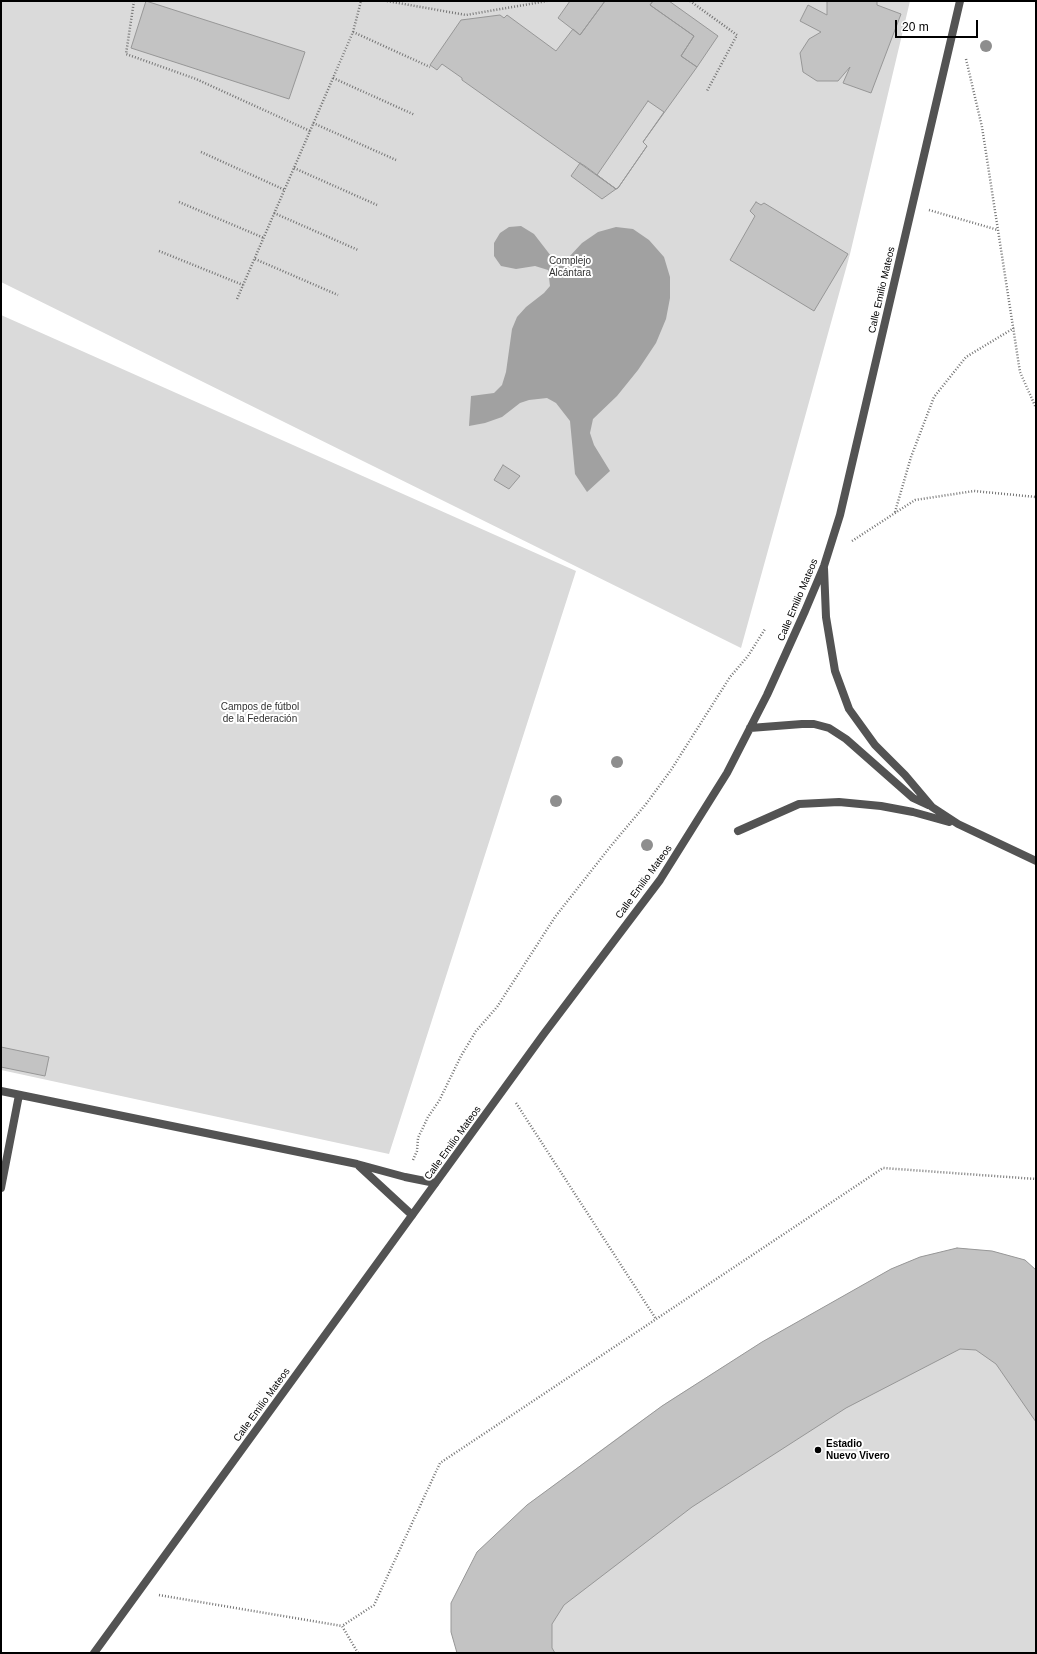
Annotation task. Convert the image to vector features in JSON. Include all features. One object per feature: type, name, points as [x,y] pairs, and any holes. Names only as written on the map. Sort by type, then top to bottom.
[{"type":"street","name":"Calle Emilio Mateos","points":[[94,1653],[543,1035],[670,864],[727,773],[767,695],[824,566],[840,515],[960,1]]},
{"type":"street","points":[[824,566],[826,617],[835,671],[841,691],[849,709],[875,745],[932,807]]},
{"type":"street","points":[[750,728],[802,724],[814,724],[829,728],[846,739],[913,798],[932,807],[958,824],[1036,861]]},
{"type":"street","points":[[738,831],[799,804],[839,802],[881,806],[913,812],[958,824]]},
{"type":"street","points":[[1,1091],[357,1164],[405,1177],[435,1183]]},
{"type":"street","points":[[1,1188],[19,1095]]},
{"type":"street","points":[[357,1164],[412,1215]]},
{"type":"path","points":[[134,1],[126,54],[196,79],[310,131]]},
{"type":"path","points":[[237,299],[353,32],[361,1]]},
{"type":"path","points":[[387,1],[466,15],[547,1]]},
{"type":"path","points":[[690,1],[737,35],[707,91]]},
{"type":"path","points":[[353,32],[430,67]]},
{"type":"path","points":[[965,53],[982,127],[1020,372],[1036,408]]},
{"type":"path","points":[[333,78],[415,115]]},
{"type":"path","points":[[313,124],[396,160]]},
{"type":"path","points":[[202,152],[285,190]]},
{"type":"path","points":[[294,168],[377,205]]},
{"type":"path","points":[[179,202],[264,238]]},
{"type":"path","points":[[912,205],[998,230]]},
{"type":"path","points":[[274,213],[358,250]]},
{"type":"path","points":[[159,251],[243,285]]},
{"type":"path","points":[[255,259],[338,295]]},
{"type":"path","points":[[895,512],[912,457],[934,397],[966,357],[1014,328]]},
{"type":"path","points":[[848,545],[915,500],[974,492],[1036,497]]},
{"type":"path","points":[[405,1177],[417,1151],[418,1138],[428,1116],[440,1101],[461,1056],[476,1032],[497,1007],[555,917],[646,804],[671,770],[730,678],[748,656],[765,629]]},
{"type":"path","points":[[506,1087],[656,1319]]},
{"type":"path","points":[[139,1592],[342,1626],[374,1605],[440,1463],[882,1168],[1036,1179]]},
{"type":"path","points":[[342,1626],[358,1653]]},
{"type":"green space","name":"Complejo Alcántara","points":[[1,1],[910,1],[850,254],[741,648],[1,282]]},
{"type":"green space","name":"Campos de fútbol de la Federación","points":[[1,315],[576,571],[389,1154],[1,1070]]},
{"type":"green space","name":"Estadio Nuevo Vivero","points":[[957,1248],[992,1251],[1025,1260],[1036,1270],[1036,1653],[457,1653],[451,1632],[451,1603],[477,1552],[527,1505],[669,1401],[762,1342],[891,1269],[920,1257]]},
{"type":"shaded area","points":[[521,226],[534,234],[551,256],[561,258],[569,257],[582,243],[598,232],[616,227],[633,229],[649,240],[664,257],[670,277],[670,298],[666,319],[656,343],[638,370],[617,396],[593,419],[590,433],[594,445],[610,471],[587,492],[575,474],[570,421],[556,403],[547,398],[529,400],[520,403],[502,417],[485,423],[469,426],[471,396],[494,393],[502,385],[506,372],[512,329],[517,317],[550,286],[548,270],[535,266],[516,269],[501,266],[494,256],[494,243],[500,233],[509,227]]},
{"type":"building","points":[[146,1],[305,52],[289,99],[131,48]]},
{"type":"building","points":[[570,1],[605,1],[580,35],[558,18]]},
{"type":"building","points":[[605,1],[653,1],[650,5],[694,36],[681,56],[697,67],[643,142],[647,146],[616,189],[462,80],[462,78],[442,64],[437,70],[430,65],[461,20],[500,15],[504,18],[507,15],[556,51],[573,29],[580,35]]},
{"type":"building","points":[[653,1],[669,1],[718,36],[697,67],[681,56],[694,36],[650,5]]},
{"type":"building","points":[[827,1],[877,1],[877,5],[901,14],[871,93],[843,83],[850,67],[838,81],[817,81],[803,72],[800,53],[809,39],[821,32],[800,21],[808,5],[827,15]]},
{"type":"building","points":[[648,101],[664,112],[643,142],[647,146],[616,189],[597,175]]},
{"type":"building","points":[[580,163],[616,189],[602,199],[571,176]]},
{"type":"building","points":[[756,202],[761,205],[764,203],[848,254],[814,311],[730,260],[755,216],[750,211]]},
{"type":"building","points":[[503,465],[520,476],[509,489],[494,480]]},
{"type":"building","points":[[1,1047],[49,1057],[45,1076],[1,1067]]},
{"type":"building","points":[[957,1248],[992,1251],[1025,1260],[1036,1270],[1036,1422],[996,1364],[976,1350],[960,1349],[846,1408],[692,1507],[564,1605],[552,1624],[552,1648],[555,1653],[457,1653],[451,1632],[451,1603],[477,1552],[527,1505],[662,1406],[762,1342],[891,1269],[920,1257]]},
{"type":"place","name":"Estadio Nuevo Vivero","points":[[818,1450]]}]
